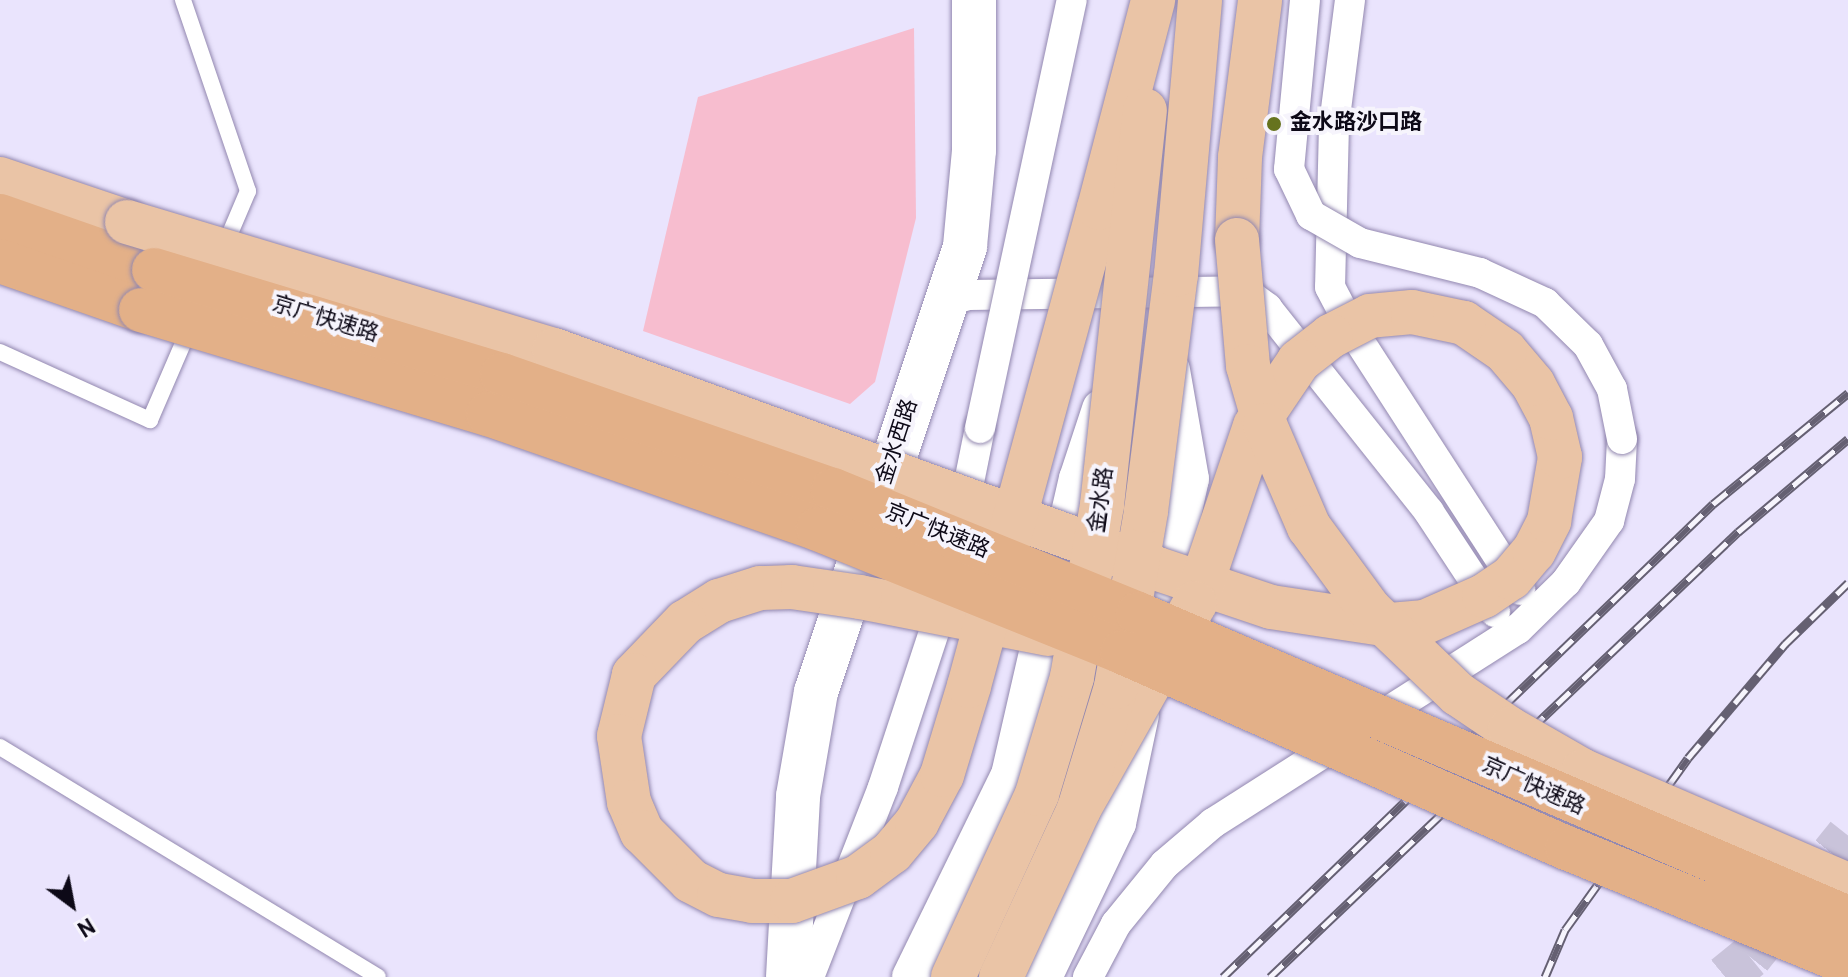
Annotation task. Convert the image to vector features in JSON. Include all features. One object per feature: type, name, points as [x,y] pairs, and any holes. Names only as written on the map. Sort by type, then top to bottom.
[{"type":"highway","name":"京广快速路","points":[[0,216],[154,270],[502,375],[833,490],[1138,614],[1584,809],[1848,918]]},
{"type":"highway","name":"京广快速路","points":[[0,261],[676,477],[1102,644],[1567,848],[1848,963]]},
{"type":"main road","name":"金水西路","points":[[788,977],[798,796],[816,692],[965,246],[974,135],[974,0]]},
{"type":"main road","name":"金水路","points":[[953,977],[1037,794],[1072,677],[1121,350],[1154,0]]},
{"type":"main road","points":[[1102,644],[1041,633],[996,624],[981,621],[966,618],[906,606],[876,600],[860,597],[792,587],[760,588],[719,601],[685,622],[634,675],[619,736],[629,802],[642,832],[691,881],[719,895],[752,901],[792,901],[858,877],[892,852],[917,822],[942,775],[969,686],[986,625],[990,609],[1024,486],[1099,208],[1154,0]]},
{"type":"main road","name":"金水路","points":[[1001,977],[1079,809],[1116,687],[1167,348],[1200,0]]},
{"type":"main road","points":[[1260,0],[1240,157],[1237,240],[1248,366],[1286,476],[1337,570],[1370,610],[1458,694],[1510,729],[1583,771],[1848,887]]},
{"type":"main road","points":[[0,179],[554,350],[1155,568],[1169,572],[1198,582],[1213,587],[1271,607],[1322,618],[1390,625],[1438,618],[1502,584],[1534,551],[1549,521],[1560,457],[1551,418],[1533,384],[1505,351],[1464,323],[1412,312],[1370,316],[1331,336],[1299,361],[1255,426],[1230,499],[1215,544],[1205,573],[1200,588],[1195,603],[1079,809]]},
{"type":"street","points":[[809,977],[938,630],[1072,0]]},
{"type":"street","points":[[1088,977],[1116,924],[1165,864],[1213,823],[1509,634],[1534,612],[1591,553],[1609,521],[1620,479],[1622,439],[1612,389],[1588,345],[1545,303],[1480,273],[1360,243],[1311,215],[1289,169],[1305,0]]},
{"type":"street","points":[[1350,0],[1334,125],[1330,287],[1354,333],[1534,612]]},
{"type":"street","points":[[944,302],[968,295],[1244,291],[1267,308],[1429,512],[1509,634]]},
{"type":"street","points":[[1043,977],[1117,823],[1190,479],[1167,348]]},
{"type":"street","points":[[911,977],[1010,775],[1078,479],[1121,350]]},
{"type":"street","points":[[1804,977],[1848,887]]},
{"type":"lane","points":[[0,352],[150,420],[248,191],[183,0]]},
{"type":"lane","points":[[0,747],[378,977]]},
{"type":"shaded area","points":[[914,28],[916,218],[875,382],[850,404],[643,331],[698,97]]},
{"type":"tunnel","points":[[1725,977],[1750,957],[1848,835]]},
{"type":"railway","points":[[1223,977],[1713,504],[1848,393]]},
{"type":"railway","points":[[1270,977],[1738,532],[1848,439]]},
{"type":"railway","points":[[1545,977],[1565,930],[1688,758],[1785,644],[1848,583]]},
{"type":"place","name":"金水路沙口路","points":[[1274,124]]}]
